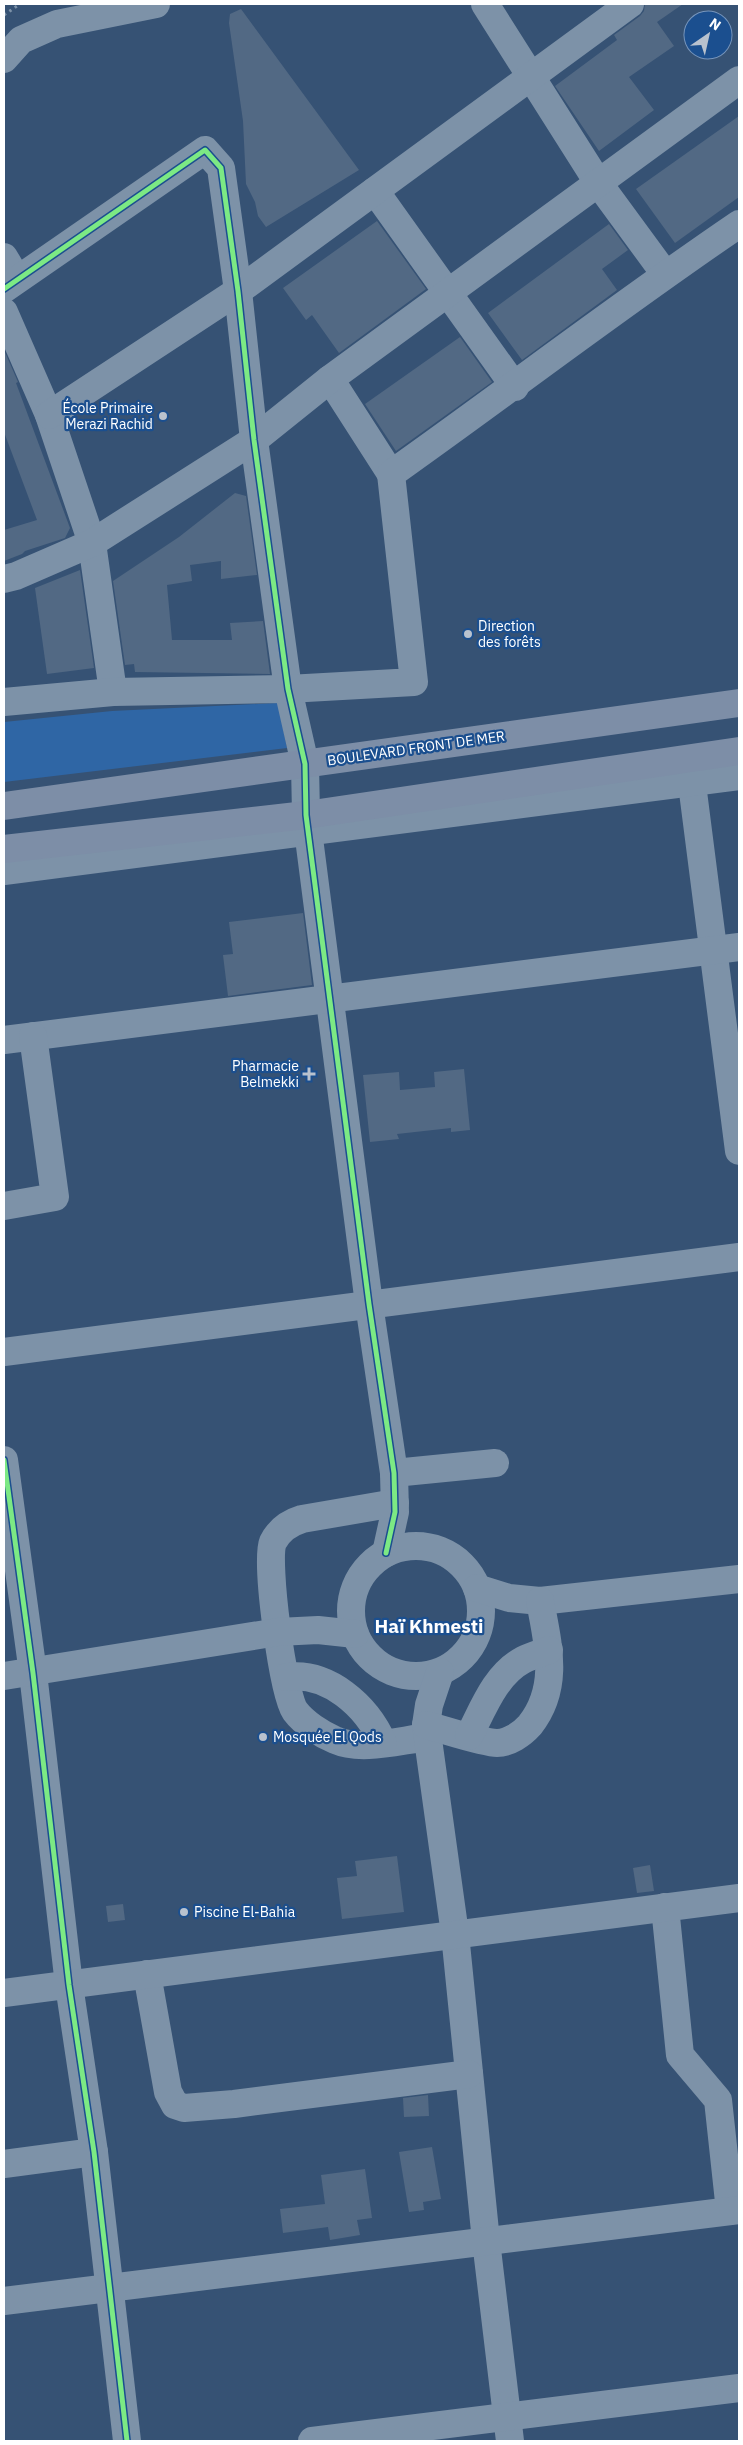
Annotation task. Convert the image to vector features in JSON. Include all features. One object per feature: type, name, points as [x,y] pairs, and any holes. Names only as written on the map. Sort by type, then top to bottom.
[{"type":"main road","name":"BOULEVARD FRONT DE MER","points":[[4,806],[739,702]]},
{"type":"main road","points":[[4,849],[308,823],[739,751]]},
{"type":"street","points":[[4,59],[21,40],[57,24],[156,4]]},
{"type":"street","points":[[485,4],[599,184],[665,274]]},
{"type":"street","points":[[49,415],[238,291],[630,4]]},
{"type":"street","points":[[4,578],[16,576],[92,543],[254,440],[330,380],[739,80]]},
{"type":"street","points":[[8,275],[205,150],[221,168],[238,291],[254,440],[288,688],[305,764],[308,823],[369,1304],[394,1472],[395,1507],[386,1554]]},
{"type":"street","points":[[375,191],[515,387]]},
{"type":"street","points":[[391,474],[515,387],[665,274],[739,224]]},
{"type":"street","points":[[4,312],[49,415],[92,543],[113,692]]},
{"type":"street","points":[[4,702],[113,692],[288,688],[414,682],[391,474],[330,380]]},
{"type":"street","points":[[4,871],[308,823],[692,784],[739,776]]},
{"type":"street","points":[[692,784],[727,949],[739,1151]]},
{"type":"street","points":[[4,1040],[727,949]]},
{"type":"street","points":[[4,1206],[55,1197],[33,1036]]},
{"type":"street","points":[[4,1352],[739,1257]]},
{"type":"street","points":[[4,1460],[32,1673],[69,1984],[94,2152],[127,2441]]},
{"type":"street","points":[[394,1472],[495,1463]]},
{"type":"street","points":[[395,1507],[421,1546]]},
{"type":"street","points":[[395,1507],[302,1519],[284,1527],[273,1542],[270,1561],[289,1631],[286,1677],[291,1702],[295,1710],[307,1722],[335,1740],[346,1744],[358,1745],[383,1743],[427,1726],[497,1743],[512,1739],[526,1729],[538,1715],[549,1689],[549,1650],[532,1601]]},
{"type":"street","points":[[421,1546],[449,1555],[470,1575],[477,1588],[480,1600],[480,1626],[473,1643],[461,1658],[440,1672],[427,1675],[402,1674],[387,1669],[374,1660],[363,1648],[355,1634],[352,1604],[354,1592],[362,1575],[375,1560],[403,1548],[421,1546]]},
{"type":"street","points":[[480,1626],[509,1607],[532,1601],[739,1579]]},
{"type":"street","points":[[477,1588],[532,1601]]},
{"type":"street","points":[[289,1631],[352,1604]]},
{"type":"street","points":[[4,1676],[289,1631],[355,1634]]},
{"type":"street","points":[[469,1736],[485,1704],[504,1676],[523,1660],[549,1650]]},
{"type":"street","points":[[427,1726],[432,1694],[440,1672]]},
{"type":"street","points":[[402,1674],[416,1694],[427,1726],[455,1934],[486,2241],[508,2429]]},
{"type":"street","points":[[286,1677],[312,1676],[334,1688],[367,1714],[375,1724],[383,1743]]},
{"type":"street","points":[[4,1992],[739,1898]]},
{"type":"street","points":[[4,2301],[735,2210],[718,2100],[680,2055],[665,1907]]},
{"type":"street","points":[[147,1974],[168,2092],[175,2105],[184,2108],[234,2104],[469,2074]]},
{"type":"street","points":[[4,2164],[94,2152]]},
{"type":"street","points":[[312,2441],[508,2429],[739,2388]]},
{"type":"path","points":[[4,15],[20,4]]},
{"type":"shaded area","points":[[278,703],[287,748],[4,782],[4,722],[112,711]]},
{"type":"building","points":[[645,4],[683,4],[657,22],[674,46],[629,77],[654,110],[599,151],[555,86],[617,40],[614,35],[640,16],[644,11]]},
{"type":"building","points":[[241,9],[359,170],[266,227],[258,216],[255,202],[246,184],[243,121],[229,23],[230,14]]},
{"type":"building","points":[[739,116],[739,197],[675,243],[636,189]]},
{"type":"building","points":[[377,221],[426,289],[339,353],[312,315],[306,320],[283,288]]},
{"type":"building","points":[[609,224],[628,250],[602,269],[617,290],[522,360],[488,313]]},
{"type":"building","points":[[460,337],[492,382],[396,451],[365,404]]},
{"type":"building","points":[[4,350],[18,382],[16,383],[70,528],[65,538],[25,551],[4,561],[4,530],[37,520],[4,432]]},
{"type":"building","points":[[235,493],[246,496],[257,575],[221,579],[221,561],[190,565],[192,581],[167,585],[172,640],[232,640],[230,623],[263,621],[270,674],[135,672],[134,664],[125,665],[113,581],[179,537]]},
{"type":"building","points":[[80,570],[94,668],[47,674],[35,588]]},
{"type":"building","points":[[303,913],[312,985],[228,996],[223,955],[233,954],[229,922]]},
{"type":"building","points":[[464,1069],[470,1130],[451,1132],[451,1128],[397,1134],[399,1139],[370,1142],[363,1075],[399,1072],[400,1090],[435,1087],[434,1072]]},
{"type":"building","points":[[397,1856],[404,1912],[342,1919],[337,1878],[357,1876],[355,1861]]},
{"type":"building","points":[[650,1865],[654,1891],[637,1893],[633,1868]]},
{"type":"building","points":[[123,1904],[125,1920],[108,1922],[106,1906]]},
{"type":"building","points":[[428,2095],[429,2116],[404,2117],[403,2098]]},
{"type":"building","points":[[432,2147],[441,2199],[423,2202],[424,2210],[409,2212],[399,2152]]},
{"type":"building","points":[[365,2169],[372,2218],[357,2220],[360,2235],[330,2240],[328,2227],[283,2233],[280,2209],[325,2204],[321,2175]]},
{"type":"cycle path","points":[[4,289],[205,150],[221,168],[238,291],[254,440],[288,689],[305,764],[306,815],[369,1304],[394,1473],[395,1512],[386,1553]]},
{"type":"cycle path","points":[[4,1460],[33,1673],[69,1985],[94,2152],[127,2441]]},
{"type":"place","name":"École Primaire Merazi Rachid","points":[[163,416]]},
{"type":"place","name":"Direction des forêts","points":[[468,634]]},
{"type":"place","name":"Pharmacie Belmekki","points":[[309,1074]]},
{"type":"place","name":"Mosquée El Qods","points":[[263,1737]]},
{"type":"place","name":"Piscine El-Bahia","points":[[184,1912]]},
{"type":"district","name":"Haï Khmesti","points":[[429,1626]]}]
